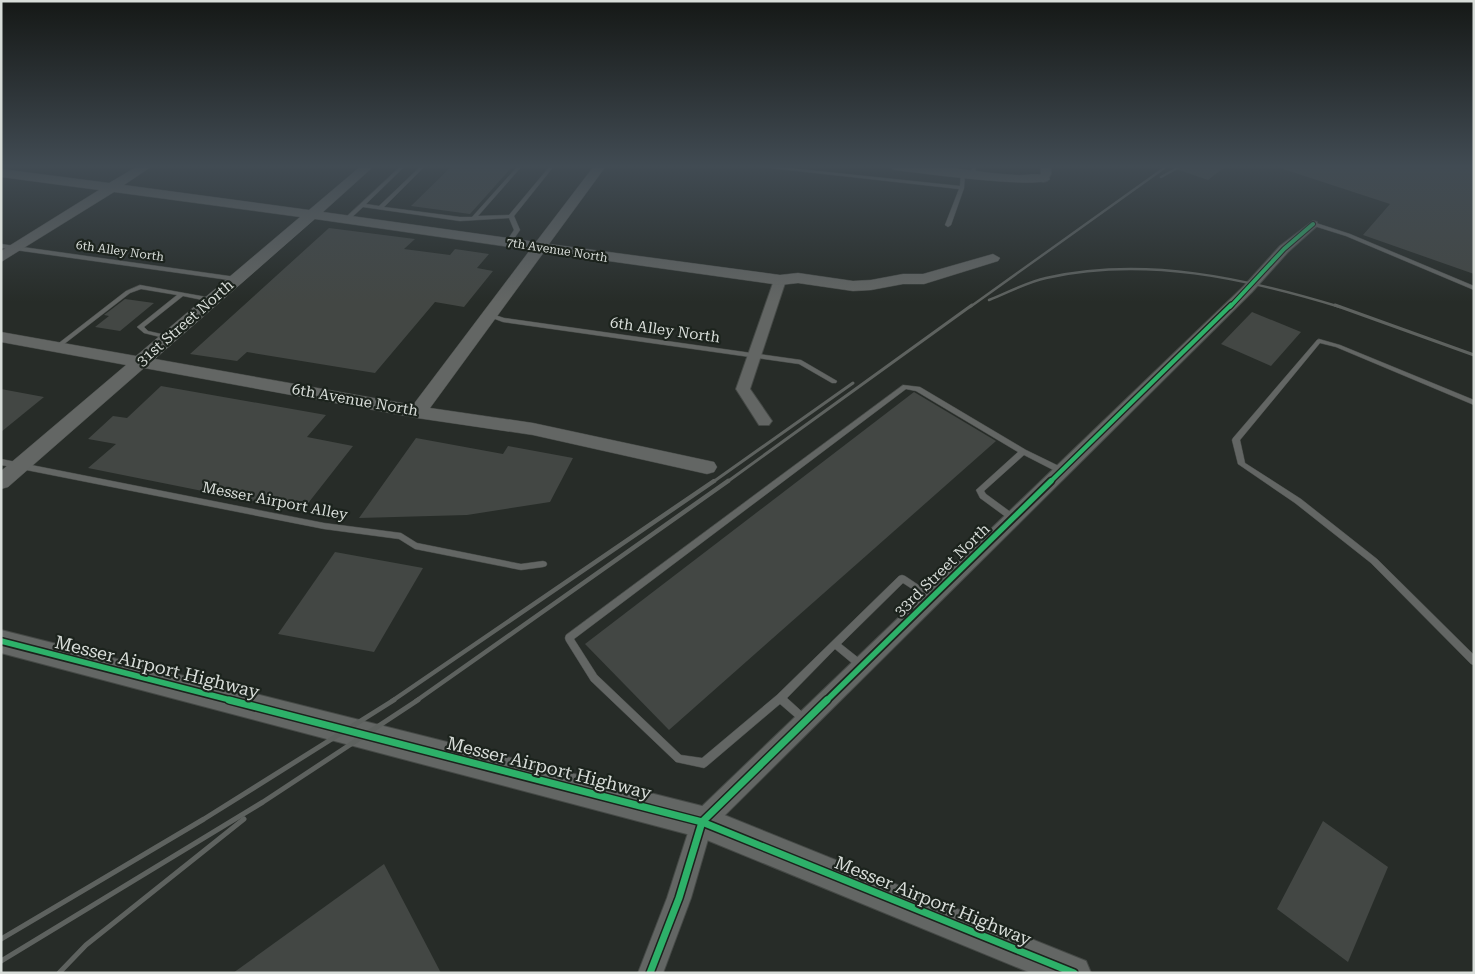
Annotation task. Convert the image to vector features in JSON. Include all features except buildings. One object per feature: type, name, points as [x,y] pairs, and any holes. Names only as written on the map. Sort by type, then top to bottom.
[{"type":"main road","name":"Messer Airport Highway","points":[[1,641],[702,822],[1059,970]]},
{"type":"street","points":[[1,258],[75,211]]},
{"type":"street","name":"7th Avenue North","points":[[283,211],[780,280],[798,278],[853,286],[924,279],[992,258]]},
{"type":"street","name":"31st Street North","points":[[1,482],[314,211]]},
{"type":"street","points":[[417,412],[566,211]]},
{"type":"street","name":"33rd Street North","points":[[650,973],[679,898],[702,822],[1248,289],[1284,249],[1313,224]]},
{"type":"street","points":[[764,421],[743,389],[780,280]]},
{"type":"street","name":"6th Avenue North","points":[[1,338],[417,412],[533,429],[707,467]]},
{"type":"lane","points":[[347,219],[355,211]]},
{"type":"lane","points":[[405,211],[460,219],[511,216],[515,211]]},
{"type":"lane","points":[[474,218],[480,211]]},
{"type":"lane","points":[[948,225],[953,211]]},
{"type":"lane","points":[[509,242],[517,230],[511,216]]},
{"type":"lane","points":[[1313,224],[1366,242],[1474,288]]},
{"type":"lane","name":"6th Alley North","points":[[1,246],[236,279]]},
{"type":"lane","points":[[57,347],[128,292],[140,287],[212,300]]},
{"type":"lane","points":[[169,337],[146,332],[140,327],[182,294]]},
{"type":"lane","name":"6th Alley North","points":[[489,316],[503,320],[801,362],[834,381]]},
{"type":"lane","points":[[1474,403],[1338,346],[1319,341],[1236,440],[1242,464],[1298,501],[1374,561],[1474,661]]},
{"type":"lane","points":[[932,598],[902,578],[780,698],[704,763],[678,759],[594,678],[569,638],[905,387],[918,390],[1023,452],[1062,471]]},
{"type":"lane","points":[[1013,518],[983,496],[980,490],[1023,452]]},
{"type":"lane","name":"Messer Airport Alley","points":[[1,462],[324,526],[401,536],[415,546],[521,567],[543,564]]},
{"type":"lane","points":[[835,644],[862,666]]},
{"type":"lane","points":[[780,698],[806,721]]},
{"type":"railway","points":[[970,307],[1103,211]]},
{"type":"railway","points":[[989,300],[1046,278],[1120,269],[1194,273],[1231,279],[1340,307]]},
{"type":"railway","points":[[727,482],[972,305]]},
{"type":"railway","points":[[1335,305],[1474,355]]},
{"type":"railway","points":[[713,482],[853,383]]},
{"type":"railway","points":[[392,701],[714,481]]},
{"type":"railway","points":[[416,701],[728,481]]},
{"type":"railway","points":[[1,939],[204,819],[394,700]]},
{"type":"railway","points":[[1,961],[263,802],[418,700]]},
{"type":"railway","points":[[59,973],[86,945],[244,819]]},
{"type":"cycle path","points":[[650,973],[679,898],[702,822],[1248,289],[1284,249],[1313,224]]},
{"type":"cycle path","points":[[1,641],[702,822],[1074,973]]}]
